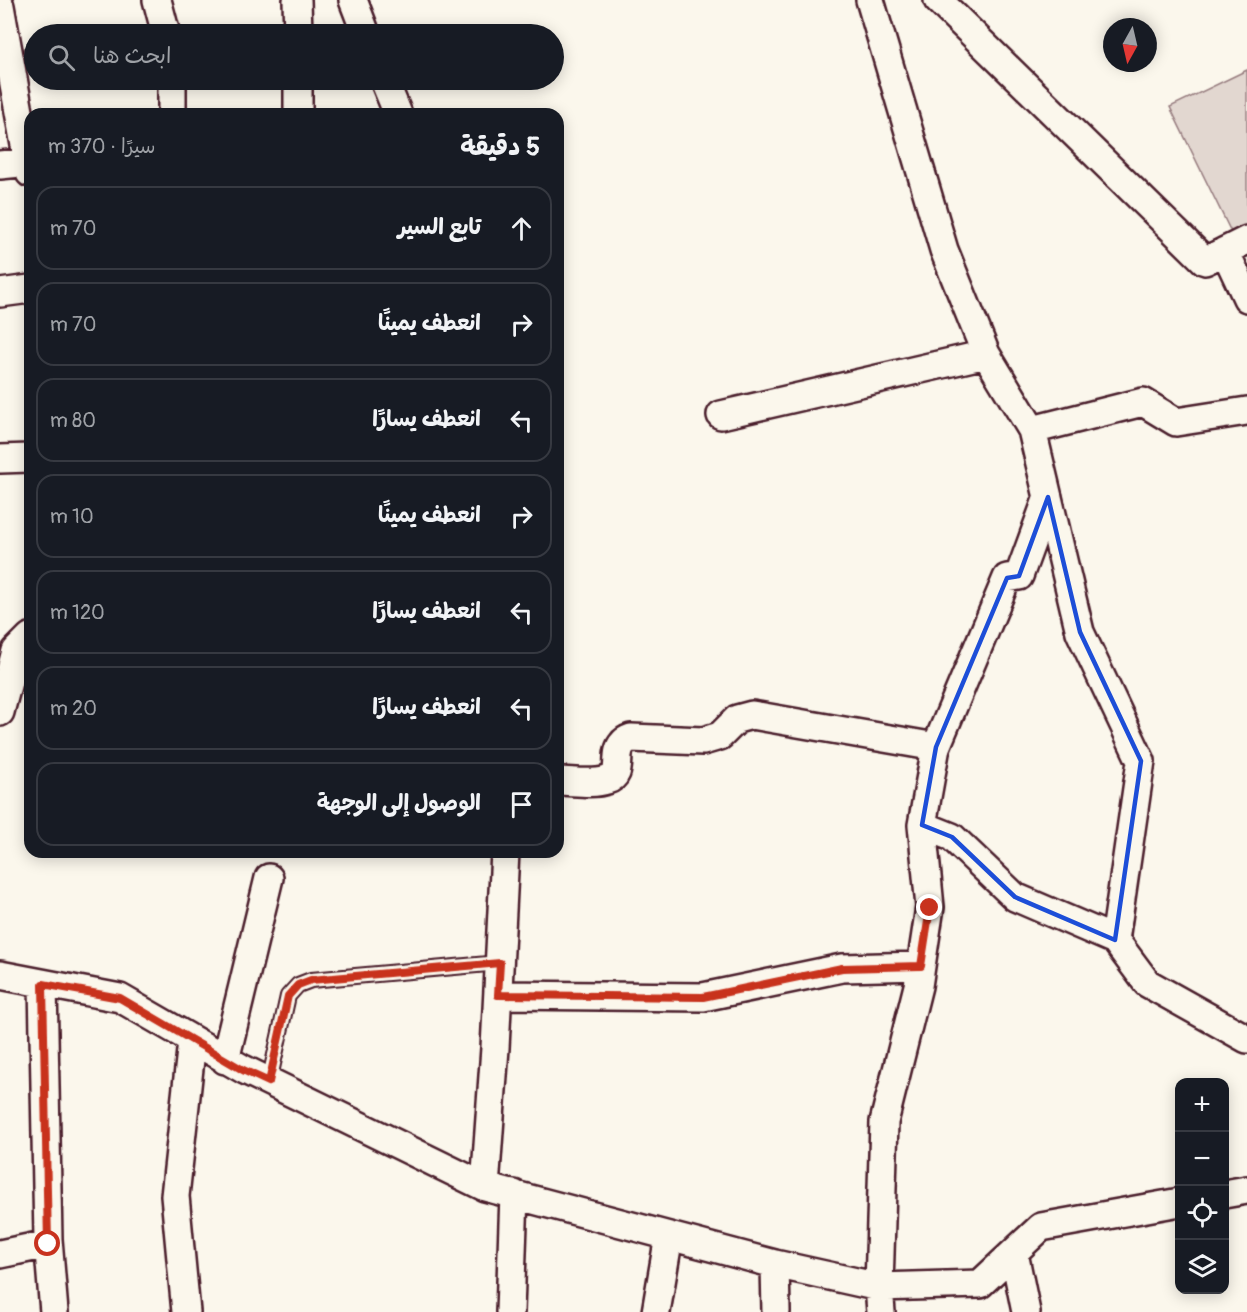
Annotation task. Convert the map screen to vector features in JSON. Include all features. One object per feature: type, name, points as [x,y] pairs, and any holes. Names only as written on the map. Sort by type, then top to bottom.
[{"type":"street","points":[[157,0],[163,24]]},
{"type":"street","points":[[297,0],[298,24]]},
{"type":"street","points":[[353,0],[362,24]]},
{"type":"street","points":[[870,0],[944,250],[986,354],[1032,430],[1080,632],[1141,761],[1114,940]]},
{"type":"street","points":[[938,0],[1205,261],[1236,246],[1247,298]]},
{"type":"street","points":[[0,6],[15,65],[24,125]]},
{"type":"street","points":[[172,90],[172,108]]},
{"type":"street","points":[[298,90],[298,108]]},
{"type":"street","points":[[388,90],[396,108]]},
{"type":"street","points":[[0,165],[24,165]]},
{"type":"street","points":[[0,293],[24,290]]},
{"type":"street","points":[[721,415],[986,354]]},
{"type":"street","points":[[1032,430],[1143,402],[1176,422],[1247,411]]},
{"type":"street","points":[[0,459],[24,458]]},
{"type":"street","points":[[880,1299],[884,1122],[918,986],[930,908],[922,825],[936,747],[1007,578],[1019,576],[1048,497]]},
{"type":"street","points":[[0,712],[16,651],[24,643]]},
{"type":"street","points":[[564,781],[609,780],[617,772],[622,743],[631,738],[703,741],[720,736],[737,719],[752,715],[936,747]]},
{"type":"street","points":[[922,825],[952,837],[1015,897],[1114,940],[1147,983],[1247,1038]]},
{"type":"street","points":[[485,1187],[505,858]]},
{"type":"street","points":[[225,1060],[269,878]]},
{"type":"street","points":[[498,995],[703,997],[842,968],[921,966]]},
{"type":"street","points":[[0,975],[120,998],[225,1060],[485,1187],[775,1264],[880,1299],[980,1284],[1041,1227],[1175,1203]]},
{"type":"street","points":[[43,984],[48,1244],[54,1312]]},
{"type":"street","points":[[186,1312],[175,1196],[192,1041]]},
{"type":"street","points":[[1229,1193],[1247,1190]]},
{"type":"street","points":[[510,1312],[514,1194]]},
{"type":"street","points":[[656,1312],[669,1236]]},
{"type":"street","points":[[0,1254],[48,1244]]},
{"type":"street","points":[[1014,1252],[1026,1312]]},
{"type":"street","points":[[775,1264],[776,1312]]},
{"type":"lane","points":[[269,1082],[288,996],[298,985],[311,980],[500,963]]},
{"type":"highlighted area","points":[[1048,497],[1080,632],[1141,761],[1115,940],[1015,897],[952,837],[922,825],[936,747],[1007,578],[1019,576]]},
{"type":"shaded area","points":[[1247,70],[1247,230],[1233,236],[1170,107]]},
{"type":"route","points":[[48,1244],[43,984],[120,998],[243,1070],[269,1082],[288,996],[298,985],[311,980],[500,963],[498,995],[703,997],[842,968],[921,966],[930,908]]}]
